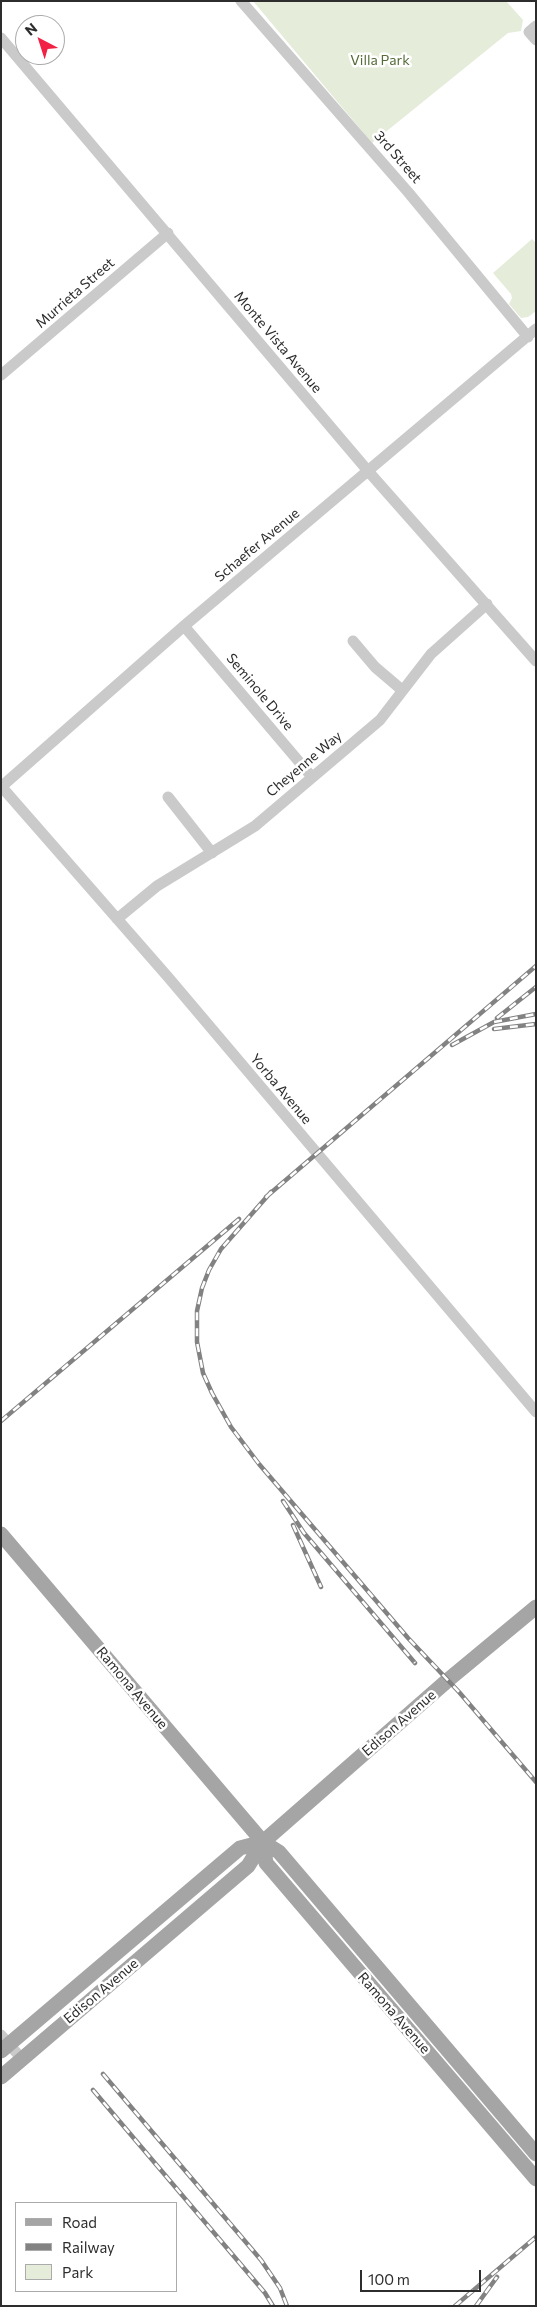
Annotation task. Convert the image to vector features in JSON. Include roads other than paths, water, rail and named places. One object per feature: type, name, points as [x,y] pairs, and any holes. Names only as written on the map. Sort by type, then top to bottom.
[{"type":"main road","name":"Ramona Avenue","points":[[1,1534],[263,1842],[279,1852],[536,2154]]},
{"type":"main road","name":"Edison Avenue","points":[[1,2076],[248,1866],[263,1842],[448,1680],[536,1607]]},
{"type":"main road","name":"Ramona Avenue","points":[[263,1842],[266,1864],[536,2179]]},
{"type":"main road","name":"Edison Avenue","points":[[4,2044],[134,1938],[240,1848],[263,1842]]},
{"type":"main road","points":[[97,1994],[100,1979],[131,1951],[134,1938]]},
{"type":"street","name":"3rd Street","points":[[241,1],[532,333]]},
{"type":"street","name":"Monte Vista Avenue","points":[[1,38],[368,471],[536,661]]},
{"type":"street","name":"Murrieta Street","points":[[1,375],[168,233]]},
{"type":"street","name":"Schaefer Avenue","points":[[1,786],[184,626],[532,333]]},
{"type":"street","name":"Cheyenne Way","points":[[117,919],[157,886],[255,826],[380,720],[431,654],[487,604]]},
{"type":"street","name":"Seminole Drive","points":[[184,626],[312,777]]},
{"type":"street","points":[[353,641],[376,667],[402,690]]},
{"type":"street","name":"Yorba Avenue","points":[[1,786],[168,977],[536,1412]]},
{"type":"street","points":[[168,797],[212,853]]},
{"type":"street","points":[[4,2044],[22,2059]]},
{"type":"railway","points":[[266,1197],[536,966]]},
{"type":"railway","points":[[497,1018],[536,987]]},
{"type":"railway","points":[[452,1045],[494,1022],[536,1014]]},
{"type":"railway","points":[[494,1029],[536,1024]]},
{"type":"railway","points":[[271,1192],[221,1249],[209,1270],[202,1288],[197,1311],[197,1342],[203,1373],[231,1427],[259,1464],[408,1638],[459,1692],[536,1782]]},
{"type":"railway","points":[[1,1421],[239,1219]]},
{"type":"railway","points":[[283,1501],[304,1533],[415,1663]]},
{"type":"railway","points":[[293,1525],[321,1587]]},
{"type":"railway","points":[[103,2074],[261,2260],[280,2288],[287,2306]]},
{"type":"railway","points":[[93,2090],[265,2293],[273,2306]]},
{"type":"railway","points":[[455,2306],[536,2237]]},
{"type":"railway","points":[[476,2306],[497,2277]]},
{"type":"park label","name":"Villa Park","points":[[380,60]]}]
